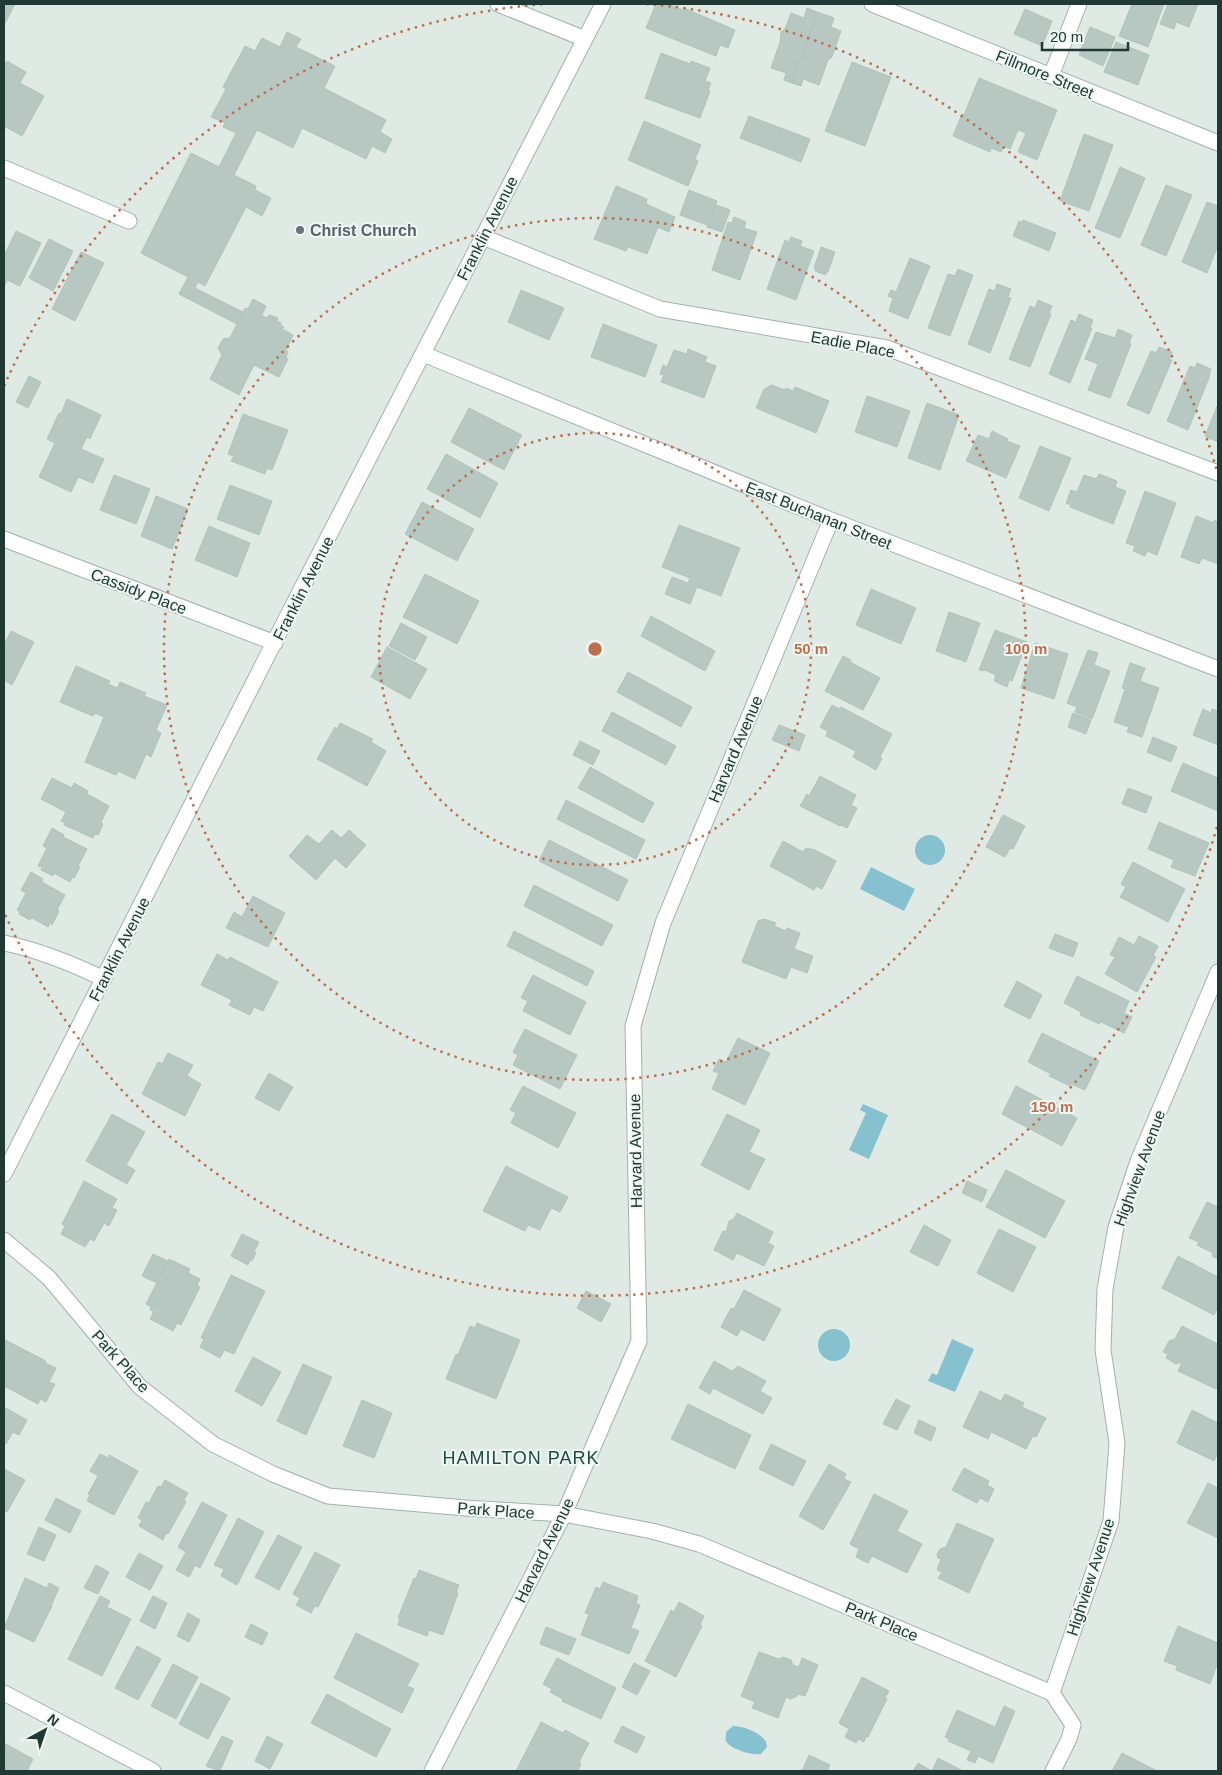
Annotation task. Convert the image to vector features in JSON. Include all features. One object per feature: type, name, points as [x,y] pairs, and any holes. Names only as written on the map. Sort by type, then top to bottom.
[{"type":"street","points":[[498,4],[585,39]]},
{"type":"street","name":"Franklin Avenue","points":[[4,1174],[603,4]]},
{"type":"street","name":"Fillmore Street","points":[[872,4],[1218,143]]},
{"type":"street","points":[[1051,76],[1079,4]]},
{"type":"street","points":[[4,168],[129,221]]},
{"type":"street","name":"Eadie Place","points":[[483,237],[660,310],[887,348],[1218,473]]},
{"type":"street","name":"East Buchanan Street","points":[[423,354],[831,520],[1218,669]]},
{"type":"street","name":"Harvard Avenue","points":[[432,1771],[564,1514],[639,1341],[633,1026],[663,924],[831,520]]},
{"type":"street","name":"Cassidy Place","points":[[4,539],[275,643]]},
{"type":"street","points":[[4,942],[32,948],[66,961],[104,979]]},
{"type":"street","name":"Highview Avenue","points":[[1052,1693],[1111,1521],[1117,1444],[1102,1350],[1104,1289],[1116,1227],[1138,1161],[1218,972]]},
{"type":"street","name":"Park Place","points":[[4,1240],[49,1278],[140,1387],[213,1444],[273,1474],[328,1496],[564,1514],[652,1530],[699,1544],[1052,1693]]},
{"type":"street","points":[[4,1693],[153,1771]]},
{"type":"street","points":[[1052,1693],[1073,1724],[1069,1739],[1053,1771]]},
{"type":"water","points":[[930,835],[941,839],[945,850],[941,861],[930,865],[919,861],[915,850],[919,839]]},
{"type":"water","points":[[871,867],[915,889],[904,911],[860,889]]},
{"type":"water","points":[[863,1104],[888,1115],[869,1159],[849,1150],[866,1113],[860,1110]]},
{"type":"water","points":[[834,1329],[840,1330],[845,1334],[849,1339],[849,1351],[845,1356],[840,1360],[834,1361],[828,1360],[823,1356],[819,1351],[818,1345],[819,1339],[823,1334],[828,1330]]},
{"type":"water","points":[[952,1339],[974,1349],[955,1392],[928,1381],[932,1373],[937,1375]]},
{"type":"water","points":[[733,1726],[747,1729],[761,1736],[766,1742],[767,1747],[761,1754],[753,1754],[732,1747],[726,1741],[726,1732]]},
{"type":"building","points":[[4,4],[15,4],[4,25]]},
{"type":"building","points":[[656,4],[668,4],[683,10],[684,8],[735,30],[728,48],[720,45],[716,56],[646,28]]},
{"type":"building","points":[[1132,4],[1164,4],[1148,47],[1119,36]]},
{"type":"building","points":[[1168,4],[1198,4],[1189,27],[1176,22],[1174,29],[1160,24]]},
{"type":"building","points":[[807,8],[817,12],[792,83],[784,80],[786,73],[771,68],[780,42],[781,32],[785,29],[791,13],[804,18]]},
{"type":"building","points":[[1025,9],[1052,21],[1042,46],[1014,34]]},
{"type":"building","points":[[817,12],[834,18],[831,27],[841,31],[819,85],[803,79],[801,86],[792,83]]},
{"type":"building","points":[[1090,27],[1115,37],[1103,66],[1079,55]]},
{"type":"building","points":[[287,32],[301,39],[296,47],[335,66],[324,88],[386,120],[380,132],[392,139],[385,153],[372,146],[366,159],[302,128],[293,148],[257,130],[234,175],[256,186],[255,190],[271,198],[262,216],[246,207],[205,286],[198,282],[195,288],[243,312],[237,324],[179,294],[188,277],[141,253],[191,153],[219,167],[236,133],[223,127],[225,123],[211,117],[226,89],[223,87],[245,46],[255,51],[262,38],[280,47]]},
{"type":"building","points":[[1116,42],[1149,55],[1138,85],[1104,72]]},
{"type":"building","points":[[661,53],[690,64],[691,61],[710,68],[705,81],[711,83],[708,90],[710,91],[700,118],[645,98]]},
{"type":"building","points":[[7,61],[26,72],[20,83],[44,96],[22,136],[4,126],[4,111],[6,108],[4,107],[4,66]]},
{"type":"building","points":[[852,62],[891,77],[865,146],[825,131]]},
{"type":"building","points":[[979,78],[1057,110],[1037,160],[1018,152],[1026,133],[1018,130],[1010,149],[1004,146],[1001,152],[991,148],[990,152],[953,136]]},
{"type":"building","points":[[749,116],[810,139],[801,162],[740,138]]},
{"type":"building","points":[[644,121],[701,145],[695,159],[698,161],[688,186],[628,160]]},
{"type":"building","points":[[1084,134],[1113,145],[1089,211],[1060,201]]},
{"type":"building","points":[[1120,167],[1145,178],[1120,238],[1095,228]]},
{"type":"building","points":[[1166,185],[1192,195],[1166,256],[1141,245]]},
{"type":"building","points":[[616,186],[647,199],[646,204],[675,217],[669,232],[658,227],[647,254],[628,247],[626,251],[594,239]]},
{"type":"building","points":[[689,190],[717,201],[707,225],[680,215]]},
{"type":"building","points":[[1207,202],[1218,206],[1218,245],[1207,273],[1182,262]]},
{"type":"building","points":[[716,205],[730,210],[722,232],[707,227]]},
{"type":"building","points":[[734,217],[746,222],[744,228],[757,232],[740,280],[712,270],[728,222],[732,223]]},
{"type":"building","points":[[1023,220],[1056,233],[1049,251],[1013,236],[1019,221],[1022,223]]},
{"type":"building","points":[[16,231],[41,243],[20,286],[7,280],[4,284],[4,256]]},
{"type":"building","points":[[791,237],[802,241],[800,246],[814,251],[796,300],[767,289],[785,240],[789,242]]},
{"type":"building","points":[[49,239],[73,251],[53,291],[29,278]]},
{"type":"building","points":[[821,247],[835,252],[826,275],[815,271],[816,269],[814,268]]},
{"type":"building","points":[[81,252],[104,263],[75,321],[52,309]]},
{"type":"building","points":[[910,258],[930,266],[908,319],[889,311],[893,298],[888,296],[891,290],[896,292]]},
{"type":"building","points":[[958,269],[973,275],[950,336],[928,328],[948,274],[955,276]]},
{"type":"building","points":[[997,284],[1011,289],[1008,297],[1011,298],[990,353],[968,344],[989,289],[995,291]]},
{"type":"building","points":[[521,290],[564,308],[549,340],[508,322]]},
{"type":"building","points":[[253,299],[266,306],[262,315],[266,318],[270,315],[278,318],[277,321],[284,327],[282,329],[293,335],[286,350],[288,352],[286,357],[288,359],[279,377],[254,365],[239,395],[210,379],[222,355],[218,348],[223,339],[230,338],[245,308],[248,309]]},
{"type":"building","points":[[1038,300],[1052,306],[1049,313],[1051,314],[1030,367],[1009,359],[1030,306],[1035,308]]},
{"type":"building","points":[[1079,314],[1093,320],[1090,328],[1092,328],[1070,383],[1049,374],[1071,320],[1076,322]]},
{"type":"building","points":[[603,324],[657,345],[645,377],[591,357]]},
{"type":"building","points":[[1118,329],[1132,335],[1129,343],[1131,344],[1110,398],[1088,390],[1098,364],[1085,359],[1096,332],[1115,338]]},
{"type":"building","points":[[1159,347],[1172,352],[1169,359],[1172,360],[1149,414],[1127,405],[1151,351],[1156,353]]},
{"type":"building","points":[[688,349],[707,357],[705,362],[716,366],[704,398],[661,382],[664,375],[660,374],[663,365],[667,367],[674,350],[687,354]]},
{"type":"building","points":[[1197,363],[1211,369],[1188,430],[1167,421],[1190,366],[1195,368]]},
{"type":"building","points":[[29,376],[41,382],[28,408],[16,402]]},
{"type":"building","points":[[772,385],[793,391],[795,387],[829,401],[816,433],[756,408],[764,389]]},
{"type":"building","points":[[867,396],[910,411],[897,447],[855,432]]},
{"type":"building","points":[[67,399],[101,415],[90,439],[87,437],[81,449],[104,459],[93,483],[78,477],[71,492],[39,477],[55,443],[47,439]]},
{"type":"building","points":[[927,403],[959,415],[940,470],[908,458]]},
{"type":"building","points":[[1218,404],[1218,442],[1205,436]]},
{"type":"building","points":[[469,408],[522,435],[504,470],[451,442]]},
{"type":"building","points":[[243,414],[288,430],[272,470],[267,468],[265,474],[231,461],[234,456],[228,454]]},
{"type":"building","points":[[992,431],[1008,439],[1007,441],[1020,446],[1006,478],[966,461],[978,435],[989,439]]},
{"type":"building","points":[[1040,446],[1071,458],[1049,511],[1019,498]]},
{"type":"building","points":[[446,454],[498,483],[480,518],[427,489]]},
{"type":"building","points":[[1099,474],[1117,481],[1115,487],[1126,491],[1113,524],[1070,507],[1071,505],[1066,503],[1071,490],[1077,492],[1084,475],[1096,479]]},
{"type":"building","points":[[114,475],[150,489],[136,524],[100,510]]},
{"type":"building","points":[[230,485],[272,501],[259,535],[217,519]]},
{"type":"building","points":[[1145,491],[1176,503],[1157,555],[1147,551],[1145,556],[1133,551],[1135,546],[1126,543]]},
{"type":"building","points":[[156,496],[188,509],[172,549],[141,536]]},
{"type":"building","points":[[422,502],[474,529],[457,561],[405,534]]},
{"type":"building","points":[[1196,516],[1214,523],[1214,520],[1218,522],[1218,564],[1202,558],[1199,564],[1181,557]]},
{"type":"building","points":[[679,525],[740,548],[721,596],[697,587],[690,604],[665,594],[672,577],[688,583],[690,578],[662,567]]},
{"type":"building","points":[[209,526],[250,543],[237,577],[195,560]]},
{"type":"building","points":[[425,574],[479,601],[457,644],[403,617]]},
{"type":"building","points":[[871,589],[916,608],[901,644],[856,625]]},
{"type":"building","points":[[949,612],[980,623],[966,662],[936,651]]},
{"type":"building","points":[[651,616],[715,651],[705,671],[641,636]]},
{"type":"building","points":[[401,623],[427,637],[415,660],[389,646]]},
{"type":"building","points":[[995,630],[1027,642],[1012,681],[1009,680],[1007,687],[994,681],[996,675],[985,670],[979,670]]},
{"type":"building","points":[[11,631],[34,642],[12,685],[4,680],[4,645]]},
{"type":"building","points":[[1035,643],[1068,654],[1054,699],[1021,688]]},
{"type":"building","points":[[387,647],[427,669],[410,699],[371,677]]},
{"type":"building","points":[[1088,650],[1098,653],[1094,665],[1110,671],[1092,719],[1075,712],[1077,707],[1067,703]]},
{"type":"building","points":[[843,656],[851,660],[850,662],[880,678],[863,710],[825,691]]},
{"type":"building","points":[[1130,663],[1145,668],[1140,681],[1159,688],[1142,737],[1127,732],[1129,727],[1114,722],[1125,689],[1122,688]]},
{"type":"building","points":[[76,666],[110,681],[108,684],[117,688],[120,682],[146,693],[144,696],[167,705],[156,730],[161,733],[151,757],[146,754],[135,779],[118,771],[116,775],[85,762],[104,717],[95,713],[93,716],[60,702]]},
{"type":"building","points":[[628,672],[692,707],[681,727],[617,692]]},
{"type":"building","points":[[832,705],[840,709],[841,707],[892,734],[880,757],[882,758],[876,770],[853,757],[856,751],[826,736],[828,731],[820,727]]},
{"type":"building","points":[[1203,709],[1211,713],[1212,709],[1218,711],[1218,745],[1193,735]]},
{"type":"building","points":[[612,712],[676,746],[666,765],[602,731]]},
{"type":"building","points":[[1073,713],[1091,720],[1086,734],[1068,727]]},
{"type":"building","points":[[340,723],[373,739],[371,742],[386,751],[367,786],[317,759],[335,727],[337,729]]},
{"type":"building","points":[[779,725],[805,735],[799,751],[772,740]]},
{"type":"building","points":[[1153,737],[1177,747],[1171,762],[1147,752]]},
{"type":"building","points":[[580,741],[600,751],[593,765],[573,755]]},
{"type":"building","points":[[1183,763],[1218,778],[1218,811],[1171,791]]},
{"type":"building","points":[[590,767],[654,803],[643,823],[578,788]]},
{"type":"building","points":[[820,776],[856,795],[851,805],[857,808],[847,828],[800,806],[807,794],[809,796]]},
{"type":"building","points":[[52,778],[72,788],[74,783],[88,791],[87,794],[109,806],[101,822],[103,824],[98,835],[95,834],[93,838],[64,825],[65,823],[61,821],[66,812],[41,799]]},
{"type":"building","points":[[1128,788],[1152,797],[1146,813],[1122,804]]},
{"type":"building","points":[[566,800],[645,840],[636,859],[557,819]]},
{"type":"building","points":[[1003,815],[1025,826],[1013,849],[1010,848],[1005,857],[986,847]]},
{"type":"building","points":[[1159,822],[1209,843],[1195,876],[1171,867],[1174,860],[1148,849]]},
{"type":"building","points":[[52,828],[64,835],[63,837],[87,849],[78,866],[80,867],[70,882],[54,873],[53,876],[41,870],[42,867],[38,866],[47,848],[43,846]]},
{"type":"building","points":[[332,830],[341,838],[349,830],[366,845],[346,868],[335,858],[316,880],[289,856],[307,835],[319,844]]},
{"type":"building","points":[[549,840],[628,880],[618,901],[539,861]]},
{"type":"building","points":[[783,841],[803,852],[806,848],[815,850],[836,861],[822,889],[816,886],[814,890],[770,866]]},
{"type":"building","points":[[1133,862],[1185,889],[1168,922],[1120,897],[1126,887],[1121,884]]},
{"type":"building","points":[[31,872],[43,879],[42,882],[65,895],[52,925],[50,923],[48,927],[32,918],[30,920],[19,914],[20,912],[17,910],[26,893],[21,890]]},
{"type":"building","points":[[534,885],[613,925],[602,946],[524,906]]},
{"type":"building","points":[[253,896],[285,913],[268,947],[226,928],[234,912],[242,917]]},
{"type":"building","points":[[764,919],[776,923],[774,926],[786,931],[787,928],[800,933],[794,949],[813,956],[807,973],[791,967],[786,979],[742,962],[758,921]]},
{"type":"building","points":[[514,931],[594,971],[587,986],[507,946]]},
{"type":"building","points":[[1055,934],[1078,943],[1073,957],[1049,948]]},
{"type":"building","points":[[1139,936],[1158,946],[1153,956],[1156,957],[1137,992],[1105,974],[1115,957],[1110,955],[1119,937],[1134,945]]},
{"type":"building","points":[[217,954],[228,960],[230,957],[278,982],[263,1011],[254,1007],[250,1015],[229,1005],[232,1000],[201,985]]},
{"type":"building","points":[[533,975],[586,1002],[570,1035],[523,1011],[528,1001],[521,998]]},
{"type":"building","points":[[1077,976],[1129,1001],[1124,1013],[1132,1017],[1124,1033],[1080,1015],[1081,1012],[1064,1003]]},
{"type":"building","points":[[1017,981],[1042,995],[1030,1019],[1004,1006]]},
{"type":"building","points":[[525,1029],[577,1055],[560,1089],[513,1065],[518,1055],[513,1052]]},
{"type":"building","points":[[1042,1033],[1099,1061],[1085,1090],[1071,1084],[1070,1086],[1049,1076],[1051,1074],[1028,1062]]},
{"type":"building","points":[[738,1038],[770,1053],[745,1105],[712,1089],[719,1073],[713,1071],[719,1059],[726,1062]]},
{"type":"building","points":[[168,1053],[193,1065],[187,1076],[201,1084],[185,1116],[142,1094],[158,1062],[162,1064]]},
{"type":"building","points":[[269,1073],[293,1087],[279,1111],[255,1098]]},
{"type":"building","points":[[523,1086],[576,1113],[558,1148],[511,1123],[516,1113],[510,1110]]},
{"type":"building","points":[[1016,1086],[1077,1118],[1062,1146],[1002,1114]]},
{"type":"building","points":[[112,1114],[145,1132],[126,1165],[135,1170],[127,1184],[86,1161]]},
{"type":"building","points":[[727,1114],[760,1130],[749,1152],[765,1159],[749,1190],[701,1165]]},
{"type":"building","points":[[506,1166],[568,1197],[560,1212],[551,1208],[540,1230],[528,1225],[525,1231],[483,1211]]},
{"type":"building","points":[[1006,1170],[1065,1201],[1045,1238],[986,1207]]},
{"type":"building","points":[[84,1181],[117,1199],[112,1208],[117,1210],[109,1226],[104,1223],[94,1241],[90,1239],[85,1247],[61,1234],[65,1226],[62,1224]]},
{"type":"building","points":[[967,1181],[987,1190],[982,1202],[962,1193]]},
{"type":"building","points":[[1207,1202],[1218,1207],[1218,1259],[1212,1256],[1213,1253],[1197,1245],[1199,1242],[1189,1238]]},
{"type":"building","points":[[737,1213],[773,1232],[768,1243],[774,1246],[764,1266],[737,1253],[733,1260],[714,1250],[723,1231],[726,1232],[729,1221],[734,1219]]},
{"type":"building","points":[[924,1225],[951,1240],[938,1266],[910,1252]]},
{"type":"building","points":[[999,1229],[1036,1247],[1013,1292],[977,1273]]},
{"type":"building","points":[[242,1234],[259,1242],[254,1252],[256,1253],[248,1265],[231,1256]]},
{"type":"building","points":[[153,1254],[168,1261],[157,1283],[142,1276]]},
{"type":"building","points":[[1178,1256],[1218,1277],[1218,1307],[1214,1315],[1162,1288]]},
{"type":"building","points":[[169,1259],[190,1269],[188,1273],[200,1279],[197,1285],[200,1287],[181,1325],[177,1323],[173,1331],[150,1319],[154,1311],[150,1310],[151,1307],[146,1304]]},
{"type":"building","points":[[231,1275],[265,1291],[234,1354],[224,1350],[220,1358],[200,1347],[204,1339],[201,1338]]},
{"type":"building","points":[[744,1290],[781,1309],[764,1341],[741,1329],[737,1336],[721,1327],[731,1308],[734,1309]]},
{"type":"building","points":[[586,1291],[611,1304],[601,1322],[577,1308]]},
{"type":"building","points":[[477,1323],[520,1340],[496,1399],[446,1379],[470,1326],[475,1328]]},
{"type":"building","points":[[1182,1326],[1218,1344],[1218,1385],[1216,1389],[1178,1371],[1182,1362],[1176,1364],[1166,1358],[1168,1354],[1163,1352],[1169,1341],[1175,1339]]},
{"type":"building","points":[[5,1340],[56,1368],[49,1382],[55,1384],[46,1402],[40,1399],[38,1404],[4,1386]]},
{"type":"building","points":[[253,1357],[281,1372],[262,1406],[235,1391]]},
{"type":"building","points":[[714,1361],[732,1371],[738,1366],[766,1381],[760,1391],[772,1398],[763,1414],[713,1388],[710,1394],[699,1388]]},
{"type":"building","points":[[303,1364],[332,1377],[306,1435],[277,1421]]},
{"type":"building","points":[[980,1391],[1001,1401],[1005,1394],[1024,1403],[1022,1407],[1046,1418],[1036,1437],[1033,1436],[1026,1449],[991,1432],[988,1439],[963,1427]]},
{"type":"building","points":[[896,1399],[910,1406],[897,1430],[883,1424]]},
{"type":"building","points":[[362,1400],[392,1413],[374,1458],[343,1446]]},
{"type":"building","points":[[688,1404],[751,1435],[735,1469],[671,1439]]},
{"type":"building","points":[[4,1407],[27,1420],[19,1435],[13,1432],[6,1444],[4,1442]]},
{"type":"building","points":[[1192,1410],[1218,1423],[1218,1452],[1214,1461],[1177,1443]]},
{"type":"building","points":[[919,1420],[936,1428],[931,1441],[914,1433]]},
{"type":"building","points":[[771,1444],[806,1461],[793,1486],[759,1469]]},
{"type":"building","points":[[100,1454],[108,1458],[109,1455],[138,1471],[114,1515],[87,1501],[90,1495],[88,1494],[98,1476],[90,1471]]},
{"type":"building","points":[[829,1464],[846,1474],[844,1479],[851,1482],[823,1530],[799,1516]]},
{"type":"building","points":[[964,1468],[989,1481],[987,1485],[994,1489],[988,1502],[980,1498],[977,1503],[952,1490]]},
{"type":"building","points":[[4,1469],[25,1480],[7,1512],[4,1511]]},
{"type":"building","points":[[165,1480],[188,1493],[184,1500],[186,1502],[163,1540],[139,1526],[142,1520],[138,1518],[146,1502],[149,1503],[158,1486],[161,1487]]},
{"type":"building","points":[[1208,1483],[1218,1488],[1218,1538],[1187,1523]]},
{"type":"building","points":[[874,1494],[908,1511],[897,1531],[922,1544],[907,1573],[872,1556],[868,1563],[856,1557],[859,1549],[850,1544]]},
{"type":"building","points":[[56,1498],[81,1511],[70,1533],[45,1520]]},
{"type":"building","points":[[202,1502],[227,1515],[200,1568],[195,1565],[189,1577],[176,1570],[186,1552],[178,1547]]},
{"type":"building","points":[[238,1518],[264,1532],[237,1585],[221,1576],[224,1569],[214,1565]]},
{"type":"building","points":[[957,1523],[994,1539],[969,1593],[938,1578],[942,1572],[937,1570],[941,1559],[938,1558],[937,1554],[940,1549],[946,1547]]},
{"type":"building","points":[[39,1527],[56,1535],[44,1561],[27,1554]]},
{"type":"building","points":[[278,1535],[302,1547],[279,1590],[255,1577]]},
{"type":"building","points":[[315,1552],[340,1565],[318,1607],[315,1606],[311,1613],[296,1605],[300,1598],[293,1594]]},
{"type":"building","points":[[139,1553],[163,1566],[150,1590],[126,1577]]},
{"type":"building","points":[[96,1565],[109,1572],[98,1594],[84,1588]]},
{"type":"building","points":[[419,1570],[459,1585],[443,1635],[429,1630],[427,1636],[398,1625],[400,1619],[398,1618]]},
{"type":"building","points":[[25,1578],[47,1588],[49,1583],[59,1588],[34,1642],[4,1628]]},
{"type":"building","points":[[603,1582],[638,1596],[636,1603],[640,1605],[631,1628],[639,1631],[629,1654],[581,1635],[589,1614],[585,1613],[596,1587],[600,1589]]},
{"type":"building","points":[[100,1596],[110,1601],[107,1607],[131,1619],[102,1676],[68,1659]]},
{"type":"building","points":[[153,1596],[167,1603],[155,1629],[140,1621]]},
{"type":"building","points":[[679,1602],[704,1616],[700,1625],[702,1626],[676,1677],[645,1661],[671,1610],[674,1612]]},
{"type":"building","points":[[188,1613],[200,1620],[189,1642],[177,1636]]},
{"type":"building","points":[[251,1624],[268,1633],[262,1645],[245,1637]]},
{"type":"building","points":[[1178,1626],[1218,1643],[1218,1662],[1210,1684],[1176,1670],[1177,1666],[1164,1661]]},
{"type":"building","points":[[546,1627],[576,1639],[569,1655],[540,1644]]},
{"type":"building","points":[[356,1633],[419,1664],[407,1686],[414,1689],[402,1713],[334,1678]]},
{"type":"building","points":[[137,1646],[161,1659],[138,1700],[115,1688]]},
{"type":"building","points":[[759,1652],[779,1659],[783,1657],[791,1660],[793,1665],[799,1667],[802,1658],[818,1665],[805,1696],[798,1694],[791,1699],[786,1697],[778,1718],[752,1708],[755,1702],[741,1696]]},
{"type":"building","points":[[557,1658],[616,1688],[601,1719],[562,1701],[563,1699],[550,1692],[552,1689],[543,1684]]},
{"type":"building","points":[[634,1663],[650,1671],[637,1695],[622,1687]]},
{"type":"building","points":[[173,1664],[198,1677],[176,1719],[151,1706]]},
{"type":"building","points":[[862,1677],[889,1691],[885,1698],[887,1699],[868,1737],[866,1736],[864,1742],[858,1739],[856,1743],[845,1737],[849,1729],[839,1723]]},
{"type":"building","points":[[201,1683],[230,1698],[208,1739],[179,1724]]},
{"type":"building","points":[[327,1694],[391,1729],[376,1757],[311,1723]]},
{"type":"building","points":[[1004,1706],[1015,1711],[993,1763],[978,1756],[975,1763],[967,1760],[971,1751],[948,1741],[949,1739],[945,1737],[957,1710],[995,1727]]},
{"type":"building","points":[[541,1722],[563,1733],[565,1730],[589,1743],[579,1762],[581,1764],[578,1771],[516,1771]]},
{"type":"building","points":[[622,1726],[645,1737],[637,1753],[614,1742]]},
{"type":"building","points":[[222,1736],[233,1741],[219,1771],[206,1766]]},
{"type":"building","points":[[267,1736],[283,1744],[270,1769],[255,1761]]},
{"type":"building","points":[[4,1743],[33,1759],[27,1771],[4,1771]]},
{"type":"building","points":[[1122,1753],[1157,1771],[1112,1771]]},
{"type":"building","points":[[809,1755],[830,1765],[827,1771],[802,1771]]},
{"type":"building","points":[[938,1758],[963,1771],[932,1771]]},
{"type":"building","points":[[918,1763],[932,1771],[913,1771]]},
{"type":"place","name":"Christ Church","points":[[300,230]]},
{"type":"district","name":"HAMILTON PARK","points":[[521,1458]]}]
